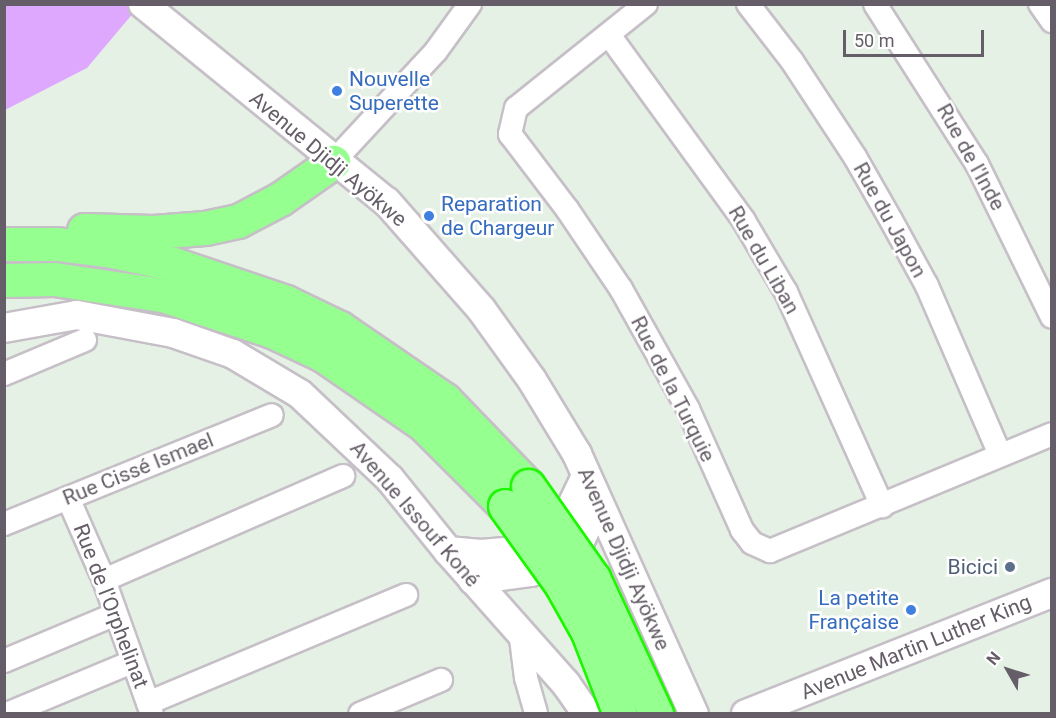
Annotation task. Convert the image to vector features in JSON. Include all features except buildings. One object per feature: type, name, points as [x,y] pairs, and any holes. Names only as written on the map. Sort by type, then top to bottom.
[{"type":"highway","points":[[8,244],[44,229],[153,232],[238,221],[280,199],[333,162]]},
{"type":"highway","points":[[8,244],[57,244],[153,260],[235,282],[286,302],[340,328],[445,400],[516,496],[593,578],[656,714]]},
{"type":"highway","points":[[4,280],[54,279],[163,295],[272,331],[323,355],[423,424],[516,496],[588,632],[620,714]]},
{"type":"street","name":"Avenue Djidji Ayökwe","points":[[143,4],[333,162],[387,202],[481,309],[532,380],[577,454],[694,714]]},
{"type":"street","points":[[333,162],[436,51],[470,4]]},
{"type":"street","name":"Rue de la Turquie","points":[[646,4],[516,108],[510,134],[567,209],[621,290],[688,409],[742,530],[752,543],[770,551],[1052,434]]},
{"type":"street","name":"Rue du Japon","points":[[748,4],[792,61],[886,211],[927,285],[1000,455]]},
{"type":"street","name":"Rue de l'Inde","points":[[875,4],[976,164],[1052,317]]},
{"type":"street","points":[[1040,4],[1052,21]]},
{"type":"street","name":"Rue du Liban","points":[[609,35],[744,221],[786,292],[882,506]]},
{"type":"street","name":"Avenue Issouf Koné","points":[[4,328],[77,315],[173,333],[233,354],[300,394],[353,441],[390,479],[448,551],[520,631],[587,714]]},
{"type":"street","points":[[4,374],[85,340]]},
{"type":"street","name":"Rue Cissé Ismael","points":[[4,524],[272,415]]},
{"type":"street","points":[[104,580],[343,476]]},
{"type":"street","points":[[448,551],[481,554],[516,551],[546,534],[567,516],[586,476]]},
{"type":"street","name":"Rue de l'Orphelinat","points":[[68,498],[104,580],[150,708]]},
{"type":"street","points":[[473,580],[531,572],[562,558],[580,541],[598,503]]},
{"type":"street","name":"Avenue Martin Luther King","points":[[747,714],[1052,593]]},
{"type":"street","points":[[150,708],[406,596]]},
{"type":"street","points":[[4,661],[116,614]]},
{"type":"street","points":[[520,631],[526,678],[536,714]]},
{"type":"street","points":[[7,714],[132,662]]},
{"type":"street","points":[[360,714],[441,680]]},
{"type":"shaded area","points":[[5,5],[140,5],[87,68],[5,110]]},
{"type":"place","name":"Nouvelle Superette","points":[[337,91]]},
{"type":"place","name":"Reparation de Chargeur","points":[[429,216]]},
{"type":"place","name":"Bicici","points":[[1010,567]]},
{"type":"place","name":"La petite Française","points":[[911,610]]}]
